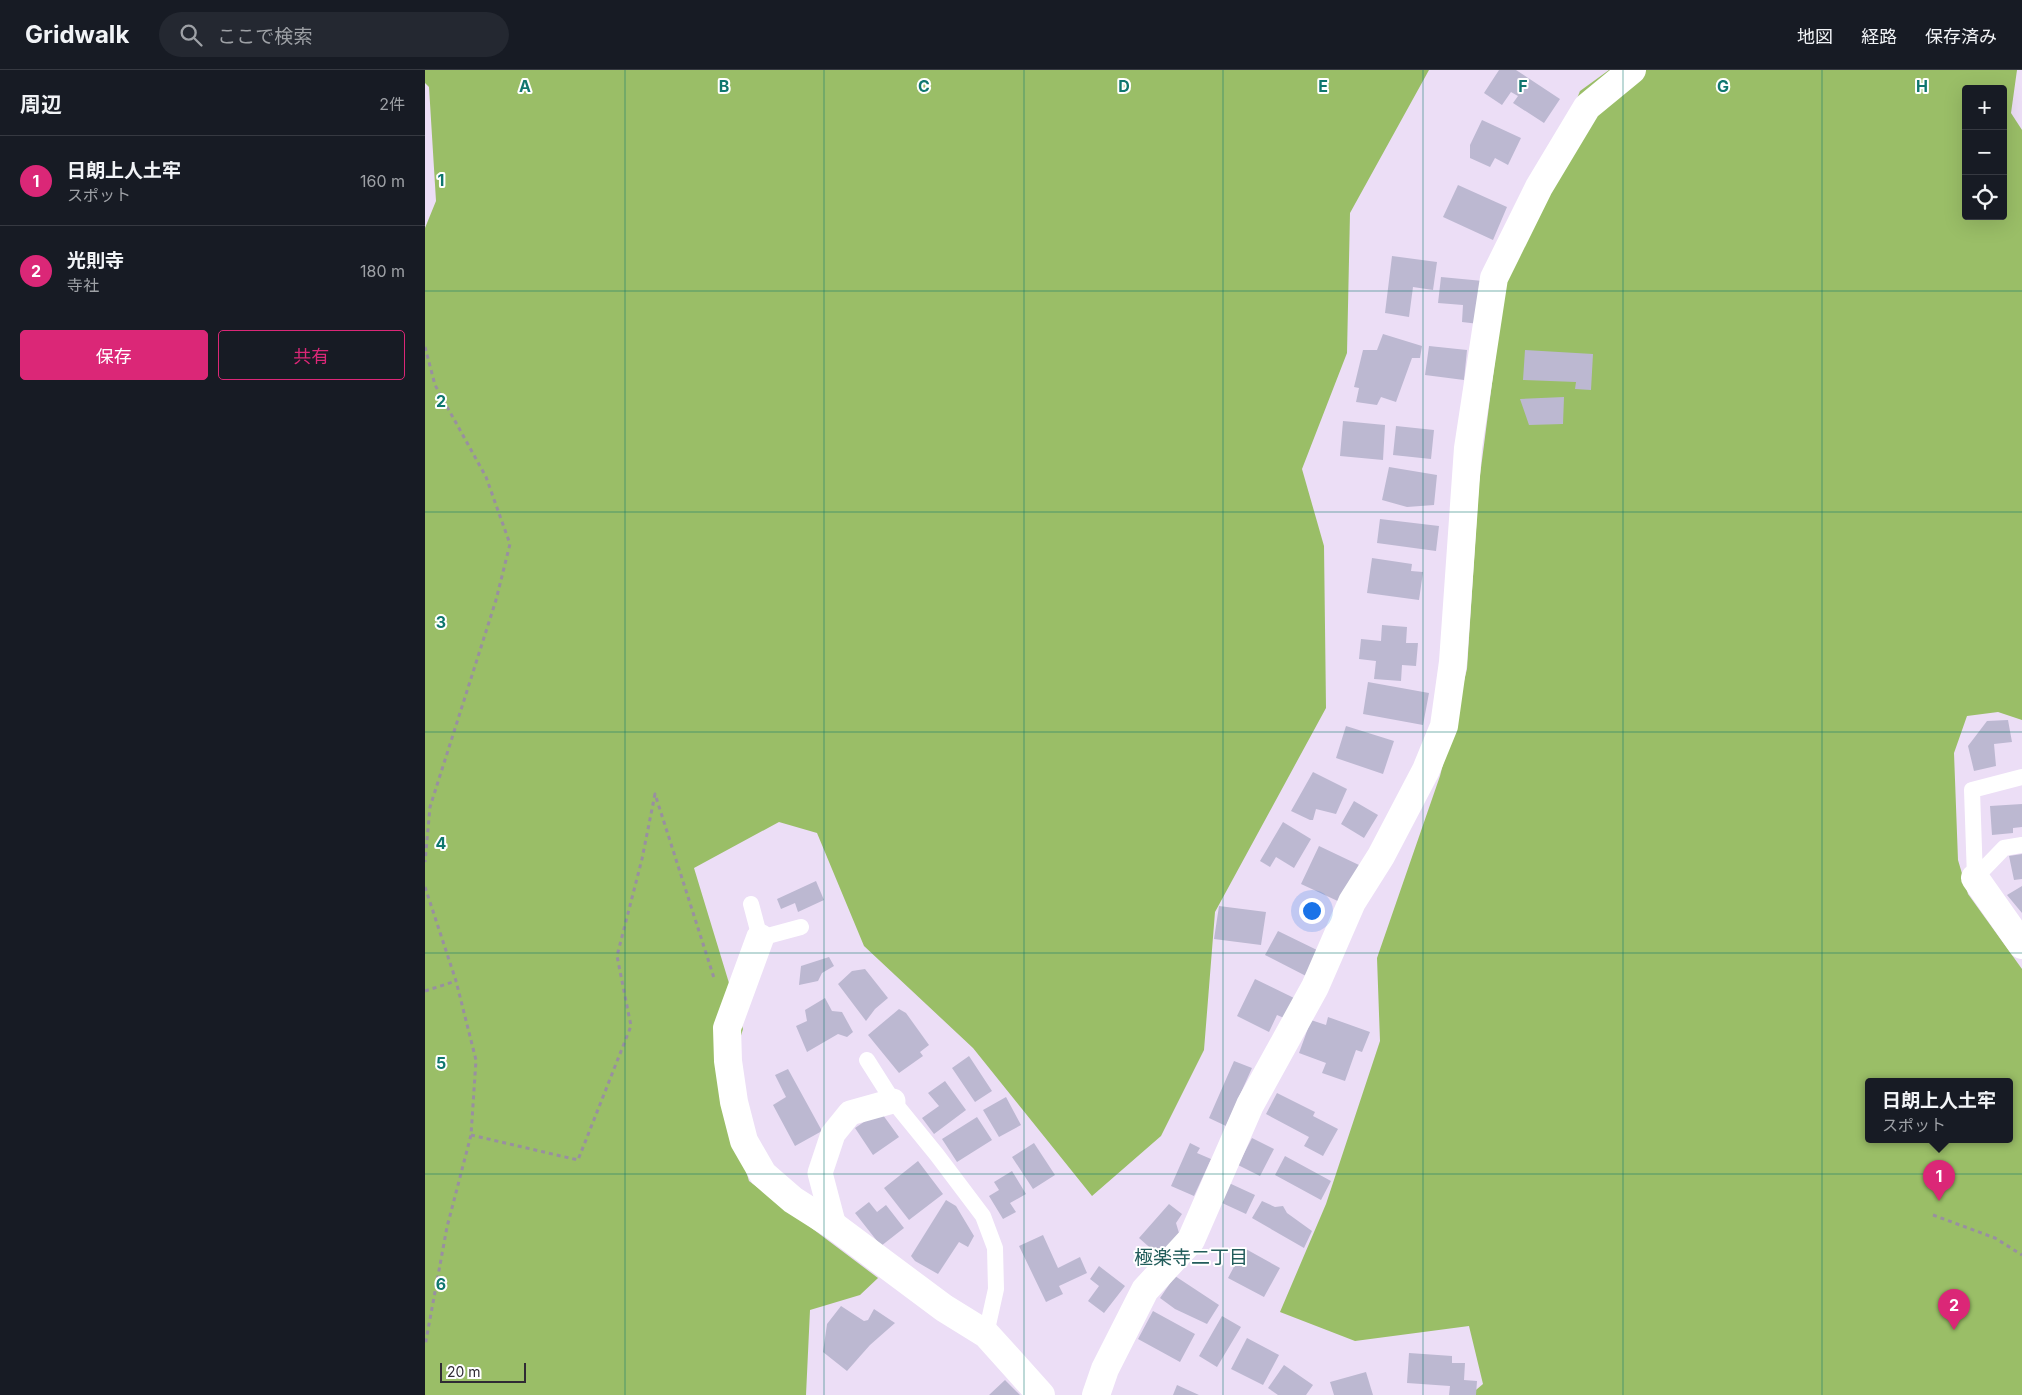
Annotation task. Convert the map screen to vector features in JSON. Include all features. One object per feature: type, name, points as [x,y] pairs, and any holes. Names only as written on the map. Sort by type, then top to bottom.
[{"type":"street","points":[[1096,1395],[1105,1369],[1145,1290],[1191,1240],[1250,1105],[1315,987],[1352,902],[1381,856],[1426,770],[1445,726],[1453,662],[1468,448],[1494,278],[1539,187],[1587,107],[1632,70]]},
{"type":"street","points":[[1975,878],[2022,945]]},
{"type":"street","points":[[760,938],[727,1028],[728,1061],[734,1102],[744,1142],[763,1174],[793,1200],[834,1226],[944,1308],[986,1334],[1041,1395]]},
{"type":"street","points":[[834,1226],[820,1173],[833,1134],[850,1112],[893,1101]]},
{"type":"lane","points":[[1975,878],[1972,790],[2022,777]]},
{"type":"lane","points":[[1975,878],[2003,848],[2022,845]]},
{"type":"lane","points":[[751,904],[760,938],[801,926]]},
{"type":"lane","points":[[867,1060],[893,1101],[983,1216],[995,1248],[996,1289],[986,1334]]},
{"type":"path","points":[[425,347],[435,385],[486,477],[510,544],[496,600],[430,806],[425,862]]},
{"type":"path","points":[[471,1135],[577,1160],[631,1026],[617,956],[642,858],[655,794],[715,980]]},
{"type":"path","points":[[425,887],[455,981],[476,1060],[471,1135],[447,1227],[425,1346]]},
{"type":"path","points":[[425,991],[455,981]]},
{"type":"path","points":[[1933,1215],[1995,1238],[2022,1255]]},
{"type":"green space","points":[[425,70],[1429,70],[1350,213],[1347,353],[1302,469],[1324,546],[1326,708],[1215,912],[1204,1050],[1161,1136],[1092,1196],[973,1048],[864,946],[817,833],[779,822],[694,868],[743,1029],[723,1095],[749,1181],[878,1278],[860,1295],[810,1310],[806,1395],[425,1395],[425,228],[436,201],[429,87],[425,83]]},
{"type":"green space","points":[[1609,70],[2017,70],[2011,113],[2022,130],[2022,720],[1998,712],[1967,716],[1954,753],[1958,860],[1968,894],[2022,969],[2022,1395],[1470,1395],[1483,1384],[1469,1326],[1355,1341],[1280,1312],[1326,1204],[1380,1041],[1377,958],[1440,776],[1467,669],[1479,483],[1506,276],[1580,91]]},
{"type":"building","points":[[1499,70],[1516,70],[1560,99],[1544,123],[1513,103],[1518,96],[1511,92],[1502,105],[1484,93]]},
{"type":"building","points":[[1482,120],[1521,138],[1508,165],[1495,158],[1490,167],[1470,158],[1470,145]]},
{"type":"building","points":[[1458,185],[1507,207],[1493,240],[1443,217]]},
{"type":"building","points":[[1392,256],[1437,262],[1433,290],[1413,287],[1409,317],[1385,313]]},
{"type":"building","points":[[1441,277],[1483,281],[1479,324],[1462,322],[1463,305],[1438,303]]},
{"type":"building","points":[[1383,334],[1422,346],[1420,358],[1412,358],[1396,402],[1381,397],[1377,405],[1356,402],[1359,388],[1354,387],[1363,350],[1377,350]]},
{"type":"building","points":[[1429,346],[1467,350],[1464,380],[1425,375]]},
{"type":"building","points":[[1525,350],[1593,354],[1591,390],[1575,389],[1576,382],[1523,380]]},
{"type":"building","points":[[1564,397],[1563,424],[1529,425],[1520,399]]},
{"type":"building","points":[[1343,421],[1385,425],[1383,460],[1340,456]]},
{"type":"building","points":[[1396,426],[1434,430],[1431,459],[1393,455]]},
{"type":"building","points":[[1389,467],[1437,475],[1434,505],[1407,507],[1382,500]]},
{"type":"building","points":[[1380,519],[1439,526],[1436,551],[1377,543]]},
{"type":"building","points":[[1372,558],[1412,564],[1411,571],[1423,572],[1419,600],[1367,593]]},
{"type":"building","points":[[1382,625],[1407,627],[1406,643],[1418,643],[1416,666],[1402,665],[1401,681],[1374,679],[1376,661],[1359,659],[1361,639],[1381,641]]},
{"type":"building","points":[[1368,682],[1429,693],[1423,725],[1363,714]]},
{"type":"building","points":[[2008,720],[2012,742],[1994,744],[1996,766],[1974,771],[1968,746],[1987,721]]},
{"type":"building","points":[[1346,726],[1394,741],[1383,774],[1336,758]]},
{"type":"building","points":[[1313,772],[1347,789],[1336,814],[1316,809],[1313,820],[1310,820],[1291,811]]},
{"type":"building","points":[[1354,801],[1378,815],[1364,838],[1341,824]]},
{"type":"building","points":[[2022,804],[2022,827],[2013,828],[2013,833],[1992,835],[1990,806]]},
{"type":"building","points":[[1283,822],[1311,839],[1294,868],[1276,857],[1270,867],[1260,861]]},
{"type":"building","points":[[1319,846],[1359,865],[1342,903],[1301,884]]},
{"type":"building","points":[[2022,854],[2022,879],[2014,880],[2009,856]]},
{"type":"building","points":[[816,881],[824,900],[798,912],[795,903],[781,909],[777,899]]},
{"type":"building","points":[[2022,886],[2022,913],[2007,895]]},
{"type":"building","points":[[1219,906],[1266,912],[1261,945],[1214,939]]},
{"type":"building","points":[[1278,931],[1319,951],[1306,976],[1265,955]]},
{"type":"building","points":[[829,957],[834,966],[822,973],[818,981],[799,985],[801,966]]},
{"type":"building","points":[[865,969],[888,998],[875,1009],[866,1021],[838,984],[852,971]]},
{"type":"building","points":[[1255,979],[1294,998],[1284,1018],[1277,1015],[1269,1032],[1237,1016]]},
{"type":"building","points":[[825,998],[832,1011],[842,1012],[853,1032],[847,1037],[838,1034],[807,1052],[796,1026],[807,1021],[805,1010]]},
{"type":"building","points":[[899,1009],[906,1013],[929,1045],[920,1052],[923,1056],[899,1073],[868,1035]]},
{"type":"building","points":[[1328,1017],[1370,1032],[1362,1052],[1356,1050],[1345,1081],[1322,1073],[1326,1063],[1299,1053],[1311,1020],[1326,1025]]},
{"type":"building","points":[[969,1056],[992,1091],[975,1102],[952,1068]]},
{"type":"building","points":[[1234,1061],[1252,1068],[1226,1126],[1209,1118]]},
{"type":"building","points":[[788,1069],[822,1131],[795,1146],[773,1105],[786,1097],[775,1075]]},
{"type":"building","points":[[945,1081],[966,1110],[934,1134],[922,1118],[939,1106],[928,1093]]},
{"type":"building","points":[[1277,1093],[1315,1112],[1313,1116],[1338,1129],[1323,1156],[1304,1146],[1309,1137],[1266,1114]]},
{"type":"building","points":[[1006,1097],[1021,1125],[999,1137],[983,1110]]},
{"type":"building","points":[[880,1111],[899,1137],[873,1155],[855,1128]]},
{"type":"building","points":[[977,1117],[992,1140],[957,1162],[942,1139]]},
{"type":"building","points":[[1252,1138],[1274,1149],[1260,1176],[1238,1165]]},
{"type":"building","points":[[1034,1143],[1055,1175],[1033,1189],[1012,1157]]},
{"type":"building","points":[[1190,1143],[1200,1148],[1197,1153],[1211,1159],[1194,1196],[1171,1186]]},
{"type":"building","points":[[1285,1156],[1331,1181],[1321,1200],[1275,1175]]},
{"type":"building","points":[[918,1161],[943,1194],[909,1220],[884,1188]]},
{"type":"building","points":[[1012,1171],[1026,1194],[1010,1203],[1016,1212],[1003,1219],[989,1196],[999,1190],[994,1182]]},
{"type":"building","points":[[1229,1183],[1255,1195],[1246,1214],[1220,1202]]},
{"type":"building","points":[[946,1200],[956,1206],[974,1236],[968,1247],[959,1242],[938,1274],[915,1261],[911,1256]]},
{"type":"building","points":[[1262,1201],[1275,1207],[1283,1206],[1287,1213],[1312,1231],[1304,1248],[1252,1218]]},
{"type":"building","points":[[869,1202],[877,1212],[886,1205],[904,1228],[881,1246],[855,1213]]},
{"type":"building","points":[[1169,1204],[1182,1214],[1176,1223],[1179,1233],[1165,1252],[1156,1253],[1139,1238]]},
{"type":"building","points":[[1043,1235],[1058,1268],[1080,1257],[1087,1273],[1059,1286],[1063,1294],[1046,1302],[1019,1246]]},
{"type":"building","points":[[1244,1248],[1280,1268],[1264,1297],[1228,1278]]},
{"type":"building","points":[[1099,1266],[1125,1286],[1104,1313],[1088,1301],[1099,1286],[1090,1279]]},
{"type":"building","points":[[1175,1276],[1219,1305],[1207,1324],[1175,1309],[1160,1298]]},
{"type":"building","points":[[841,1306],[864,1321],[868,1320],[874,1309],[895,1323],[870,1345],[847,1371],[823,1352],[827,1324]]},
{"type":"building","points":[[1153,1311],[1195,1334],[1180,1362],[1138,1339]]},
{"type":"building","points":[[1222,1316],[1241,1327],[1217,1367],[1199,1356]]},
{"type":"building","points":[[1247,1338],[1279,1355],[1263,1385],[1231,1369]]},
{"type":"building","points":[[1409,1353],[1452,1356],[1452,1363],[1465,1363],[1464,1380],[1477,1381],[1476,1395],[1449,1395],[1450,1386],[1407,1383]]},
{"type":"building","points":[[1284,1365],[1313,1385],[1306,1395],[1278,1395],[1268,1388]]},
{"type":"building","points":[[1366,1372],[1373,1395],[1334,1395],[1330,1382]]},
{"type":"building","points":[[1005,1380],[1020,1395],[989,1395]]},
{"type":"building","points":[[1177,1385],[1199,1395],[1173,1395]]},
{"type":"place","name":"日朗上人土牢","points":[[1939,1201]]},
{"type":"place","name":"光則寺","points":[[1954,1330]]},
{"type":"district","name":"極楽寺二丁目","points":[[1191,1257]]}]
